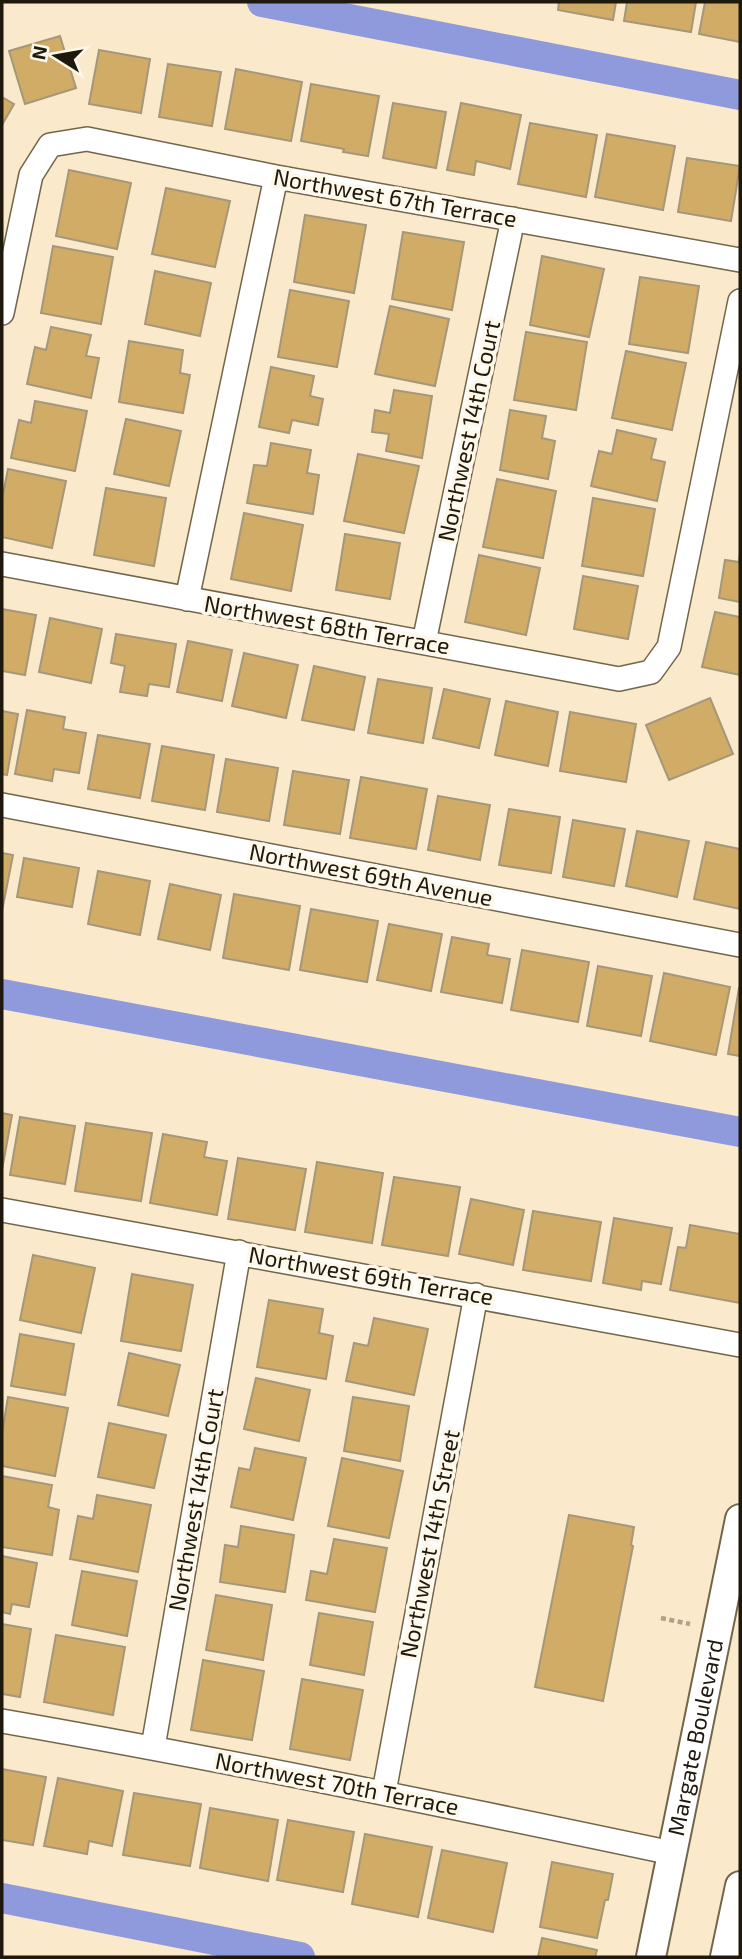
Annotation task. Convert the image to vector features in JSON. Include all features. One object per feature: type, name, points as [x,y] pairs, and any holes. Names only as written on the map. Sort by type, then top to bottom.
[{"type":"street","name":"Northwest 67th Terrace","points":[[2,313],[31,175],[50,145],[87,139],[276,177],[740,260]]},
{"type":"street","points":[[187,599],[276,177]]},
{"type":"street","name":"Northwest 14th Court","points":[[424,642],[513,219]]},
{"type":"street","name":"Northwest 68th Terrace","points":[[2,564],[619,679],[651,672],[668,647],[740,300]]},
{"type":"street","name":"Northwest 69th Avenue","points":[[2,805],[740,945]]},
{"type":"street","name":"Northwest 69th Terrace","points":[[2,1213],[239,1252],[740,1345]]},
{"type":"street","name":"Northwest 14th Court","points":[[153,1747],[239,1252]]},
{"type":"street","name":"Northwest 14th Street","points":[[384,1792],[476,1295]]},
{"type":"street","name":"Margate Boulevard","points":[[651,1957],[740,1519]]},
{"type":"street","name":"Northwest 70th Terrace","points":[[2,1721],[384,1792],[672,1853]]},
{"type":"street","points":[[725,1957],[740,1886]]},
{"type":"path","points":[[661,1618],[694,1625]]},
{"type":"building","points":[[559,2],[616,2],[613,20],[558,10]]},
{"type":"building","points":[[627,2],[696,2],[691,32],[624,21]]},
{"type":"building","points":[[705,2],[740,2],[740,42],[699,34]]},
{"type":"building","points":[[60,36],[76,88],[25,104],[9,51]]},
{"type":"building","points":[[99,50],[150,59],[141,113],[89,104]]},
{"type":"building","points":[[168,64],[221,72],[212,126],[159,117]]},
{"type":"building","points":[[236,69],[302,82],[291,141],[225,129]]},
{"type":"building","points":[[311,84],[379,96],[368,156],[301,141]]},
{"type":"building","points":[[2,97],[14,104],[2,125]]},
{"type":"building","points":[[393,103],[446,112],[436,168],[383,158]]},
{"type":"building","points":[[461,103],[521,115],[510,169],[476,161],[474,175],[447,170]]},
{"type":"building","points":[[530,123],[597,135],[586,197],[518,184]]},
{"type":"building","points":[[607,134],[675,146],[663,210],[595,197]]},
{"type":"building","points":[[687,158],[740,166],[731,221],[678,212]]},
{"type":"building","points":[[69,170],[131,183],[117,249],[56,236]]},
{"type":"building","points":[[166,188],[230,201],[215,267],[152,254]]},
{"type":"building","points":[[305,215],[366,225],[354,293],[294,282]]},
{"type":"building","points":[[403,232],[464,242],[452,310],[392,299]]},
{"type":"building","points":[[53,246],[113,257],[101,324],[41,313]]},
{"type":"building","points":[[542,256],[604,269],[589,337],[530,325]]},
{"type":"building","points":[[155,271],[211,283],[200,336],[145,324]]},
{"type":"building","points":[[640,277],[699,286],[688,353],[629,344]]},
{"type":"building","points":[[290,290],[349,301],[337,367],[278,357]]},
{"type":"building","points":[[390,306],[449,319],[435,386],[375,374]]},
{"type":"building","points":[[51,327],[91,335],[86,356],[99,358],[91,398],[27,384],[35,347],[46,350]]},
{"type":"building","points":[[526,332],[587,342],[576,410],[514,400]]},
{"type":"building","points":[[129,341],[183,350],[180,373],[190,375],[183,413],[119,402]]},
{"type":"building","points":[[626,351],[686,363],[672,430],[612,418]]},
{"type":"building","points":[[271,367],[314,376],[310,396],[323,399],[318,425],[292,420],[289,433],[259,427]]},
{"type":"building","points":[[394,390],[432,396],[422,458],[386,451],[389,434],[372,432],[375,410],[390,413]]},
{"type":"building","points":[[35,401],[87,411],[75,471],[11,458],[19,420],[31,423]]},
{"type":"building","points":[[510,410],[546,416],[542,438],[555,441],[548,479],[500,470]]},
{"type":"building","points":[[126,419],[181,431],[169,486],[114,474]]},
{"type":"building","points":[[617,430],[656,439],[651,459],[665,462],[657,501],[591,486],[599,451],[612,454]]},
{"type":"building","points":[[271,443],[311,450],[307,473],[319,475],[313,514],[247,503],[254,465],[267,466]]},
{"type":"building","points":[[358,454],[419,466],[404,533],[344,521]]},
{"type":"building","points":[[8,469],[66,481],[52,548],[2,537],[2,499]]},
{"type":"building","points":[[497,479],[556,491],[543,558],[483,547]]},
{"type":"building","points":[[106,488],[166,498],[154,566],[94,555]]},
{"type":"building","points":[[593,498],[655,509],[643,576],[582,566]]},
{"type":"building","points":[[244,513],[303,525],[291,591],[231,579]]},
{"type":"building","points":[[345,534],[400,543],[390,599],[336,590]]},
{"type":"building","points":[[740,553],[740,602],[719,598],[725,560],[739,562]]},
{"type":"building","points":[[479,555],[540,568],[526,635],[465,622]]},
{"type":"building","points":[[583,576],[638,586],[628,639],[574,629]]},
{"type":"building","points":[[2,609],[36,615],[25,675],[2,671]]},
{"type":"building","points":[[715,612],[740,617],[740,675],[702,667]]},
{"type":"building","points":[[50,618],[102,629],[91,683],[39,672]]},
{"type":"building","points":[[116,634],[176,644],[169,687],[149,684],[147,696],[120,692],[125,666],[111,663]]},
{"type":"building","points":[[188,641],[232,650],[222,701],[177,692]]},
{"type":"building","points":[[244,653],[298,665],[286,718],[232,706]]},
{"type":"building","points":[[314,666],[365,677],[354,730],[302,720]]},
{"type":"building","points":[[378,679],[432,688],[423,743],[368,733]]},
{"type":"building","points":[[444,689],[490,699],[479,748],[433,738]]},
{"type":"building","points":[[710,698],[733,754],[669,780],[646,725]]},
{"type":"building","points":[[506,701],[558,712],[548,766],[495,755]]},
{"type":"building","points":[[27,710],[65,717],[63,729],[86,733],[79,773],[54,769],[52,781],[15,774]]},
{"type":"building","points":[[2,711],[18,714],[7,775],[2,774]]},
{"type":"building","points":[[570,712],[636,724],[626,782],[560,771]]},
{"type":"building","points":[[98,735],[150,744],[140,798],[88,789]]},
{"type":"building","points":[[162,746],[214,755],[205,810],[152,801]]},
{"type":"building","points":[[226,759],[278,768],[269,821],[217,812]]},
{"type":"building","points":[[293,771],[349,780],[340,834],[284,825]]},
{"type":"building","points":[[361,777],[427,789],[416,849],[350,838]]},
{"type":"building","points":[[438,796],[490,805],[480,860],[428,850]]},
{"type":"building","points":[[509,809],[560,817],[551,873],[499,865]]},
{"type":"building","points":[[573,820],[625,829],[614,886],[563,877]]},
{"type":"building","points":[[637,831],[689,841],[677,897],[626,886]]},
{"type":"building","points":[[706,842],[740,849],[740,909],[694,899]]},
{"type":"building","points":[[2,853],[13,855],[2,911]]},
{"type":"building","points":[[24,858],[79,868],[72,907],[17,897]]},
{"type":"building","points":[[98,871],[150,881],[140,935],[88,924]]},
{"type":"building","points":[[170,884],[221,895],[210,950],[158,939]]},
{"type":"building","points":[[234,894],[300,906],[289,970],[223,958]]},
{"type":"building","points":[[311,909],[378,921],[367,982],[300,970]]},
{"type":"building","points":[[389,924],[442,934],[431,991],[377,980]]},
{"type":"building","points":[[452,937],[489,944],[487,955],[510,959],[502,1003],[441,992]]},
{"type":"building","points":[[522,950],[589,962],[578,1022],[511,1010]]},
{"type":"building","points":[[598,966],[652,976],[641,1036],[587,1026]]},
{"type":"building","points":[[664,973],[730,987],[716,1055],[650,1041]]},
{"type":"building","points":[[740,988],[740,1056],[728,1054]]},
{"type":"building","points":[[2,1113],[12,1115],[2,1170]]},
{"type":"building","points":[[20,1117],[75,1126],[65,1184],[10,1175]]},
{"type":"building","points":[[86,1123],[152,1133],[141,1201],[75,1191]]},
{"type":"building","points":[[163,1134],[207,1142],[204,1157],[227,1161],[217,1215],[150,1203]]},
{"type":"building","points":[[238,1158],[306,1169],[295,1230],[228,1219]]},
{"type":"building","points":[[317,1162],[383,1173],[372,1243],[305,1232]]},
{"type":"building","points":[[394,1177],[460,1187],[448,1256],[382,1245]]},
{"type":"building","points":[[471,1199],[524,1210],[513,1265],[459,1254]]},
{"type":"building","points":[[533,1211],[601,1222],[591,1281],[523,1270]]},
{"type":"building","points":[[614,1218],[672,1228],[661,1284],[642,1281],[641,1290],[603,1283]]},
{"type":"building","points":[[690,1225],[740,1234],[740,1303],[670,1290],[678,1247],[686,1248]]},
{"type":"building","points":[[33,1255],[95,1268],[81,1333],[20,1320]]},
{"type":"building","points":[[132,1274],[193,1285],[181,1351],[121,1341]]},
{"type":"building","points":[[269,1300],[323,1309],[319,1333],[333,1336],[326,1379],[257,1367]]},
{"type":"building","points":[[374,1318],[428,1329],[414,1395],[346,1381],[354,1343],[368,1346]]},
{"type":"building","points":[[20,1334],[74,1344],[65,1395],[11,1386]]},
{"type":"building","points":[[129,1353],[180,1365],[168,1416],[118,1405]]},
{"type":"building","points":[[256,1378],[310,1390],[299,1441],[244,1429]]},
{"type":"building","points":[[8,1397],[68,1408],[55,1476],[2,1466],[2,1433]]},
{"type":"building","points":[[353,1397],[409,1406],[400,1461],[344,1451]]},
{"type":"building","points":[[109,1423],[166,1435],[154,1488],[98,1477]]},
{"type":"building","points":[[255,1448],[306,1458],[293,1520],[231,1507],[239,1468],[250,1470]]},
{"type":"building","points":[[342,1458],[403,1471],[389,1538],[328,1526]]},
{"type":"building","points":[[2,1476],[52,1485],[48,1507],[59,1510],[52,1555],[2,1547]]},
{"type":"building","points":[[97,1495],[151,1505],[138,1572],[70,1559],[78,1516],[93,1519]]},
{"type":"building","points":[[569,1515],[634,1527],[633,1546],[603,1701],[535,1687]]},
{"type":"building","points":[[241,1526],[294,1535],[285,1592],[220,1582],[225,1545],[238,1547]]},
{"type":"building","points":[[334,1539],[387,1548],[375,1612],[306,1600],[311,1571],[327,1574]]},
{"type":"building","points":[[2,1556],[37,1563],[29,1607],[12,1604],[10,1614],[2,1612]]},
{"type":"building","points":[[82,1571],[137,1581],[127,1636],[72,1625]]},
{"type":"building","points":[[216,1595],[272,1605],[263,1660],[206,1650]]},
{"type":"building","points":[[319,1613],[373,1622],[364,1675],[310,1665]]},
{"type":"building","points":[[2,1624],[31,1629],[20,1697],[2,1694]]},
{"type":"building","points":[[56,1635],[125,1647],[113,1715],[44,1702]]},
{"type":"building","points":[[203,1660],[264,1671],[252,1740],[191,1730]]},
{"type":"building","points":[[302,1679],[363,1690],[350,1760],[290,1749]]},
{"type":"building","points":[[2,1769],[46,1777],[33,1845],[2,1840]]},
{"type":"building","points":[[58,1778],[123,1791],[112,1846],[89,1841],[87,1854],[44,1846]]},
{"type":"building","points":[[134,1793],[201,1804],[190,1866],[123,1855]]},
{"type":"building","points":[[210,1808],[278,1820],[268,1881],[200,1868]]},
{"type":"building","points":[[288,1820],[354,1832],[343,1892],[277,1880]]},
{"type":"building","points":[[365,1834],[432,1847],[418,1917],[352,1904]]},
{"type":"building","points":[[442,1850],[507,1863],[493,1932],[428,1918]]},
{"type":"building","points":[[552,1862],[613,1874],[597,1938],[540,1927]]},
{"type":"building","points":[[542,1938],[597,1950],[595,1957],[538,1957]]},
{"type":"waterway","points":[[262,2],[740,95]]},
{"type":"waterway","points":[[2,994],[740,1132]]},
{"type":"waterway","points":[[2,1898],[300,1957]]}]
